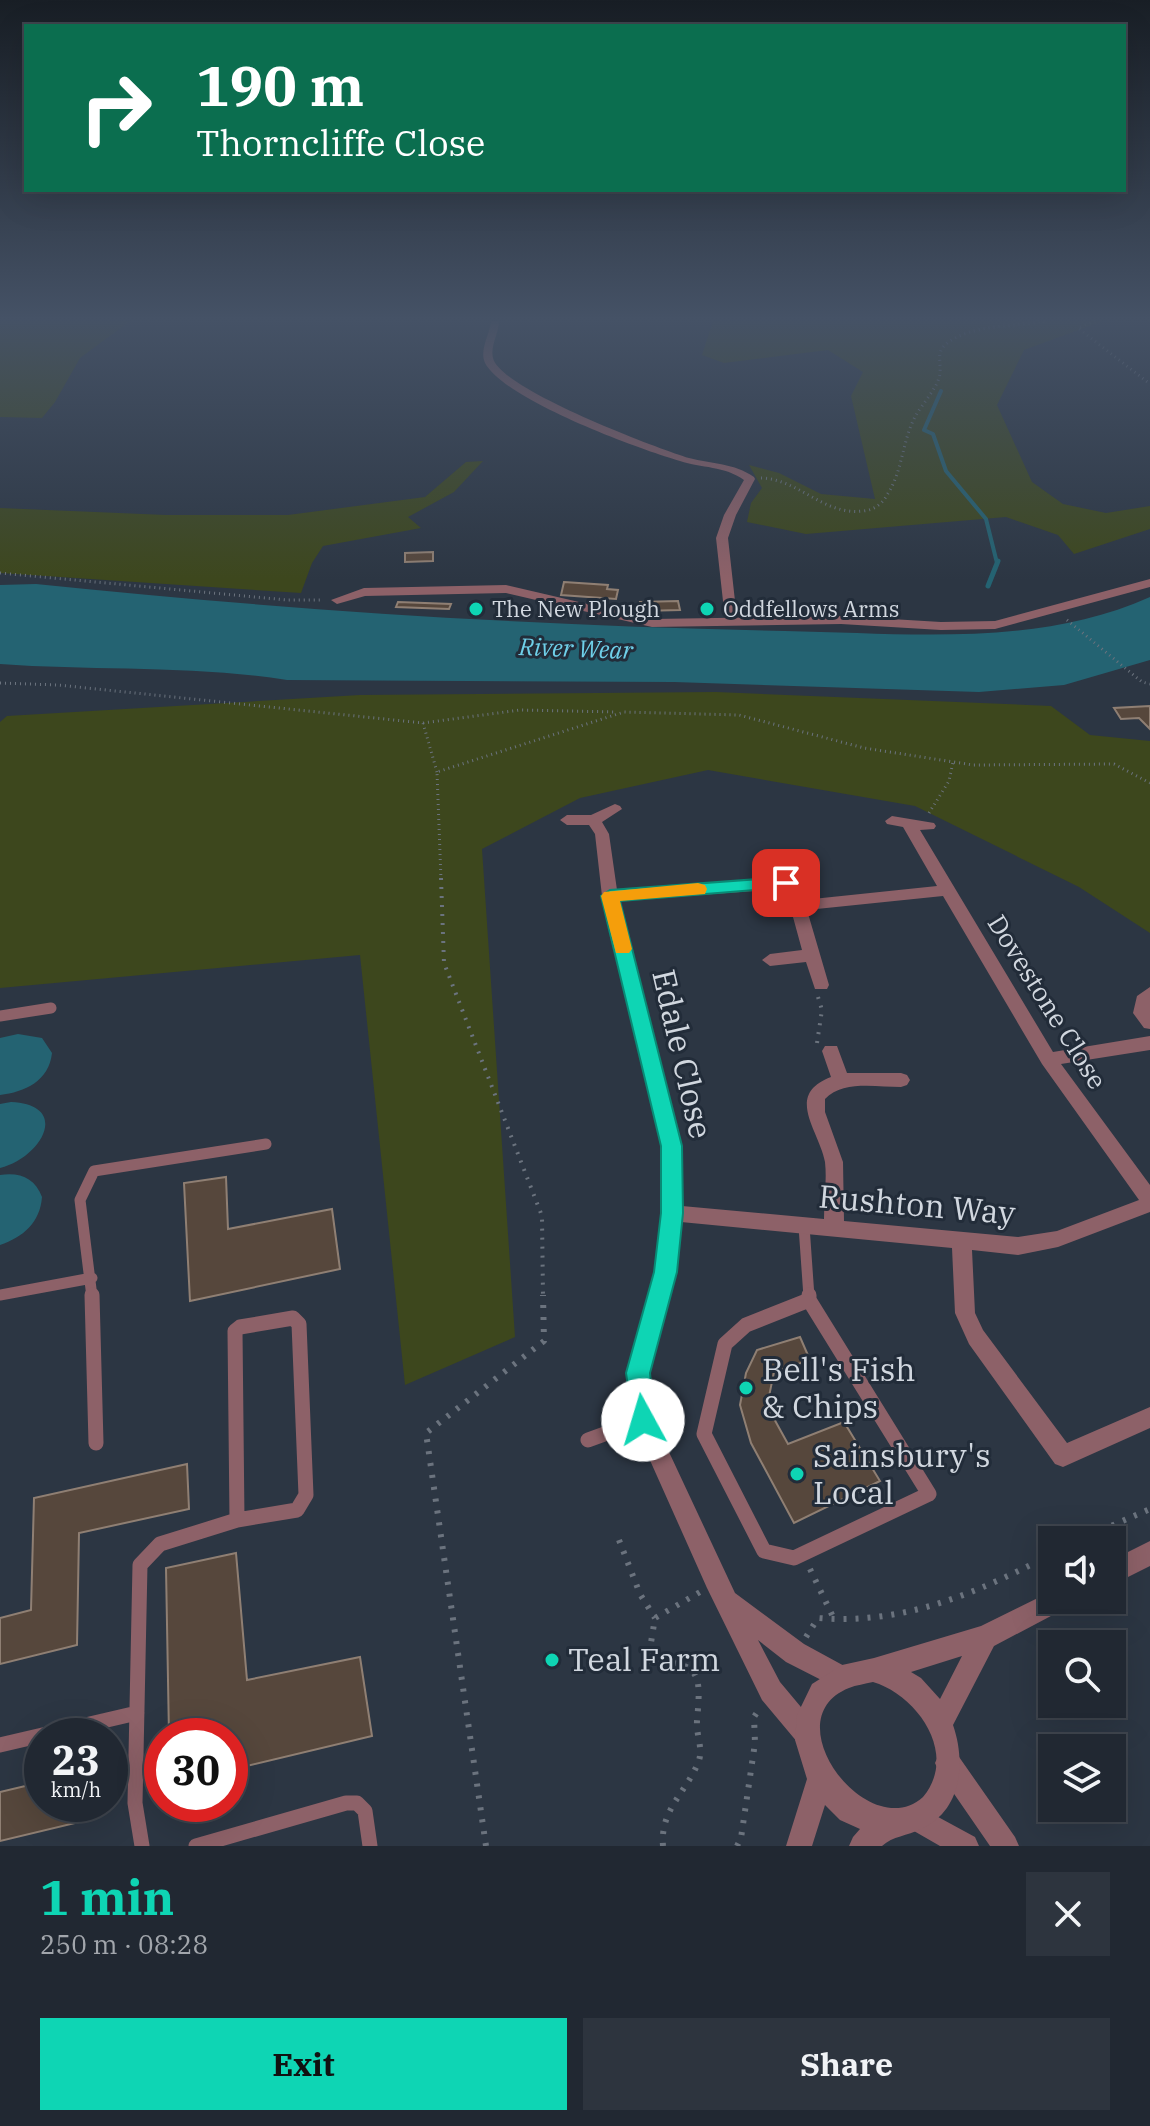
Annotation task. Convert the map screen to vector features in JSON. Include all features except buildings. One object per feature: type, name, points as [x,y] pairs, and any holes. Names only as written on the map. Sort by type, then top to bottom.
[{"type":"street","points":[[554,407],[663,453],[730,469],[750,479],[730,515],[722,538],[731,619]]},
{"type":"street","points":[[337,600],[364,592],[506,589],[652,623],[731,619],[995,625],[1150,583]]},
{"type":"street","points":[[567,820],[594,820],[615,809]]},
{"type":"street","name":"Edale Close","points":[[594,820],[602,834],[610,896],[672,1146],[672,1213],[666,1272],[638,1373],[643,1420],[720,1590],[771,1691],[807,1734]]},
{"type":"street","points":[[892,821],[910,826],[929,826]]},
{"type":"street","name":"Dovestone Close","points":[[910,826],[1048,1059],[1150,1202]]},
{"type":"street","points":[[610,896],[786,883],[798,906],[821,985]]},
{"type":"street","points":[[798,906],[946,890]]},
{"type":"street","points":[[770,960],[812,955]]},
{"type":"street","points":[[1150,993],[1143,1000],[1142,1013],[1150,1023]]},
{"type":"street","points":[[1048,1059],[1150,1043]]},
{"type":"street","points":[[831,1051],[841,1080]]},
{"type":"street","points":[[834,1228],[836,1177],[816,1112],[816,1097],[826,1086],[841,1080],[901,1080]]},
{"type":"street","name":"Rushton Way","points":[[672,1213],[1018,1246],[1058,1239],[1150,1202]]},
{"type":"street","points":[[962,1241],[965,1313],[976,1337],[1063,1456],[1150,1417]]},
{"type":"street","points":[[1126,1566],[1150,1553]]},
{"type":"street","name":"Edale Close","points":[[720,1590],[795,1653],[839,1677]]},
{"type":"street","points":[[948,1763],[933,1805],[916,1818],[885,1825],[860,1818],[837,1803],[819,1781],[810,1758],[807,1734],[811,1710],[823,1690],[839,1677],[985,1637],[1038,1610]]},
{"type":"street","points":[[941,1723],[985,1637]]},
{"type":"street","points":[[873,1670],[894,1675],[913,1687],[929,1703],[941,1723],[948,1763],[1006,1846]]},
{"type":"street","points":[[799,1846],[819,1781]]},
{"type":"street","points":[[916,1818],[966,1846]]},
{"type":"street","points":[[862,1846],[885,1825]]},
{"type":"lane","points":[[0,1016],[51,1008]]},
{"type":"lane","points":[[96,1443],[92,1278],[80,1200],[94,1171],[266,1144]]},
{"type":"lane","points":[[804,1226],[809,1300],[929,1494],[794,1558],[764,1551],[704,1434],[725,1344],[746,1325],[809,1300]]},
{"type":"lane","points":[[0,1295],[92,1278]]},
{"type":"lane","points":[[142,1846],[135,1803],[140,1565],[160,1544],[237,1520],[297,1510],[306,1495],[299,1324],[293,1318],[240,1327],[235,1331],[237,1520]]},
{"type":"lane","points":[[588,1440],[643,1420]]},
{"type":"lane","points":[[0,1745],[137,1713]]},
{"type":"lane","points":[[196,1846],[346,1803],[357,1803],[365,1811],[370,1846]]},
{"type":"path","points":[[750,479],[777,480],[842,510],[873,508],[891,494],[911,425],[921,407]]},
{"type":"path","points":[[0,573],[287,600],[337,600]]},
{"type":"path","points":[[1058,612],[1142,682],[1150,684]]},
{"type":"path","points":[[0,683],[58,685],[423,723],[520,710],[739,715],[864,748],[973,765],[1114,764],[1150,783]]},
{"type":"path","points":[[437,772],[624,712]]},
{"type":"path","points":[[423,723],[437,772],[444,963],[542,1216],[544,1341],[426,1433],[486,1846]]},
{"type":"path","points":[[929,826],[927,817],[949,781],[953,762]]},
{"type":"path","points":[[821,985],[816,991],[822,1010],[817,1046],[831,1051]]},
{"type":"path","points":[[1106,1526],[1150,1509]]},
{"type":"path","points":[[619,1540],[640,1594],[655,1618],[656,1631],[648,1661],[681,1663],[689,1667],[699,1680],[701,1692],[697,1723],[702,1744],[699,1759],[664,1818],[663,1846]]},
{"type":"path","points":[[803,1554],[835,1621]]},
{"type":"path","points":[[818,1618],[835,1621],[888,1620],[1008,1578],[1038,1562]]},
{"type":"path","points":[[655,1618],[695,1597],[720,1590]]},
{"type":"path","points":[[737,1846],[741,1838],[755,1743],[754,1717]]},
{"type":"green space","points":[[0,407],[51,407],[42,418],[0,417]]},
{"type":"green space","points":[[854,407],[998,407],[1032,482],[1063,504],[1106,513],[1150,506],[1150,529],[1074,554],[1058,535],[1006,517],[806,534],[747,522],[751,503],[762,488],[749,465],[779,473],[821,494],[875,499]]},
{"type":"green space","points":[[483,461],[454,492],[408,517],[421,528],[323,546],[312,563],[301,593],[0,573],[0,508],[166,515],[288,515],[425,497],[466,462]]},
{"type":"green space","points":[[716,692],[1051,706],[1090,735],[1150,741],[1150,933],[1079,887],[915,806],[708,770],[580,798],[482,849],[515,1337],[405,1385],[360,955],[0,988],[0,722],[7,716],[360,695]]},
{"type":"water","name":"River Wear","points":[[36,584],[223,602],[504,621],[923,635],[1016,631],[1062,624],[1107,613],[1150,597],[1150,660],[1064,685],[979,692],[674,682],[287,680],[215,672],[0,664],[0,585]]},
{"type":"water","points":[[18,1034],[42,1038],[52,1053],[50,1063],[41,1078],[27,1088],[0,1095],[0,1038]]},
{"type":"water","points":[[0,1104],[30,1105],[41,1112],[45,1122],[44,1132],[28,1154],[0,1168]]},
{"type":"water","points":[[14,1174],[26,1178],[42,1197],[38,1214],[29,1228],[0,1245],[0,1175]]},
{"type":"waterway","points":[[934,407],[924,430],[933,434],[946,471],[986,519],[997,563]]},
{"type":"waterway","points":[[988,586],[998,561]]},
{"type":"slow traffic","points":[[622,949],[610,896],[698,889]]},
{"type":"place","name":"The New Plough","points":[[476,609]]},
{"type":"place","name":"Oddfellows Arms","points":[[707,609]]},
{"type":"place","name":"Bell's Fish & Chips","points":[[746,1388]]},
{"type":"place","name":"Sainsbury's Local","points":[[797,1474]]},
{"type":"place","name":"Teal Farm","points":[[552,1660]]},
{"type":"route","points":[[643,1420],[638,1373],[666,1272],[672,1213],[672,1146],[610,896],[786,883]]}]
